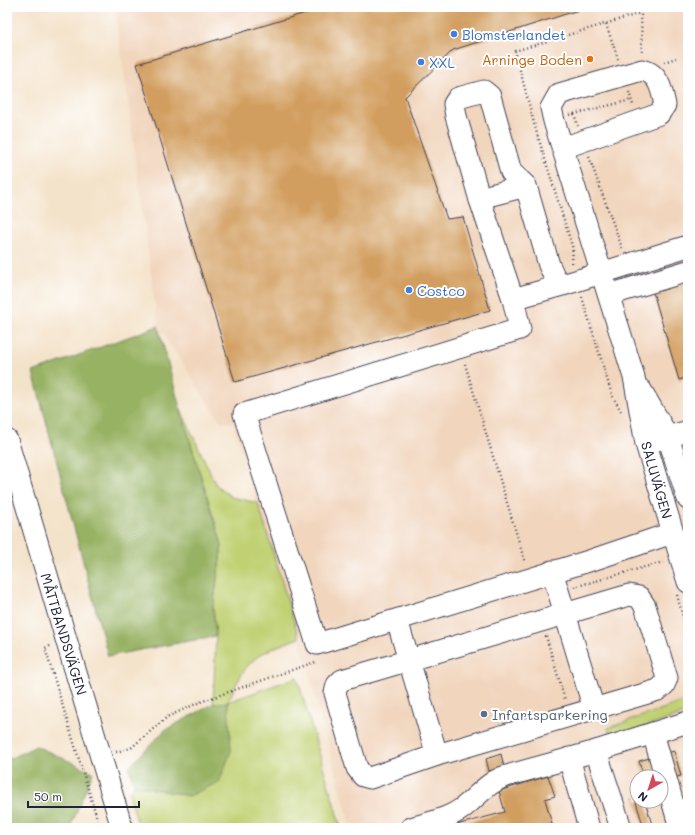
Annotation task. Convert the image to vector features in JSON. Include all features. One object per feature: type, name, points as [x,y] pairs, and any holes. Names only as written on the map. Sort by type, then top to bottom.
[{"type":"street","points":[[563,148],[659,114],[665,105],[659,83],[648,71],[633,73]]},
{"type":"street","name":"SALUVÄGEN","points":[[633,73],[559,94],[551,108],[545,124],[563,148],[603,273],[634,377],[646,444],[688,582]]},
{"type":"street","points":[[566,284],[556,280],[526,186],[511,172],[490,96],[484,90],[458,98],[454,104],[456,116],[480,200],[513,299],[520,329],[244,414],[317,644],[530,579],[670,525],[688,512]]},
{"type":"street","points":[[480,200],[491,195],[526,186]]},
{"type":"street","points":[[513,299],[603,273],[688,246]]},
{"type":"street","points":[[609,295],[688,271]]},
{"type":"street","name":"SALUVÄGEN","points":[[634,377],[668,437],[688,499]]},
{"type":"street","points":[[646,444],[688,431]]},
{"type":"street","name":"MÅTTBANDSVÄGEN","points":[[7,440],[122,828]]},
{"type":"street","points":[[552,571],[560,591],[594,709]]},
{"type":"street","points":[[629,595],[639,597],[645,606],[667,678],[664,685],[658,690],[437,755],[370,778],[363,776],[357,768],[335,693],[337,685],[342,680],[542,622],[629,595]]},
{"type":"street","points":[[397,620],[437,755]]},
{"type":"street","points":[[411,828],[445,818],[463,808],[490,782],[503,777],[688,722]]},
{"type":"street","points":[[653,733],[680,828]]},
{"type":"street","points":[[596,750],[621,828]]},
{"type":"street","points":[[569,758],[589,828]]},
{"type":"path","points":[[638,122],[631,100],[641,13],[639,7]]},
{"type":"path","points":[[631,100],[574,114],[545,124],[515,51],[641,13]]},
{"type":"path","points":[[606,24],[633,73]]},
{"type":"path","points":[[633,73],[676,58]]},
{"type":"path","points":[[574,114],[628,265]]},
{"type":"path","points":[[460,348],[530,579]]},
{"type":"path","points":[[560,591],[667,561]]},
{"type":"path","points":[[542,622],[570,716]]},
{"type":"path","points":[[112,753],[131,748],[167,717],[200,702],[320,661]]},
{"type":"shaded area","points":[[115,7],[688,7],[688,828],[351,828],[299,638],[233,423],[221,422],[158,326]]},
{"type":"green space","points":[[158,326],[180,408],[222,545],[213,608],[216,636],[108,656],[33,372]]},
{"type":"green space","points":[[180,408],[216,485],[231,497],[258,503],[299,638],[272,649],[254,660],[241,676],[228,702],[213,704],[216,636],[213,608],[222,545]]},
{"type":"green space","points":[[297,677],[341,828],[139,828],[129,793],[134,785],[189,796],[228,702]]},
{"type":"green space","points":[[688,700],[687,713],[611,738],[608,728]]},
{"type":"green space","points":[[228,702],[231,751],[219,782],[189,796],[134,785],[129,767],[165,730],[213,704]]},
{"type":"green space","points":[[36,746],[93,772],[70,828],[7,828],[7,760]]},
{"type":"building","points":[[325,7],[588,7],[453,50],[405,97],[447,219],[463,217],[490,310],[235,382],[137,64]]},
{"type":"building","points":[[688,281],[688,377],[679,380],[653,292]]},
{"type":"building","points":[[674,751],[681,776],[669,779],[669,769],[642,769],[639,761]]},
{"type":"building","points":[[501,754],[504,767],[489,771],[486,759]]},
{"type":"building","points":[[548,776],[555,796],[545,799],[553,828],[445,828],[505,812],[499,791]]},
{"type":"building","points":[[638,809],[647,809],[653,828],[644,828]]},
{"type":"place","name":"Blomsterlandet","points":[[454,34]]},
{"type":"place","name":"Arninge Boden","points":[[590,59]]},
{"type":"place","name":"XXL","points":[[421,62]]},
{"type":"place","name":"Costco","points":[[409,290]]},
{"type":"place","name":"Infartsparkering","points":[[484,714]]}]
